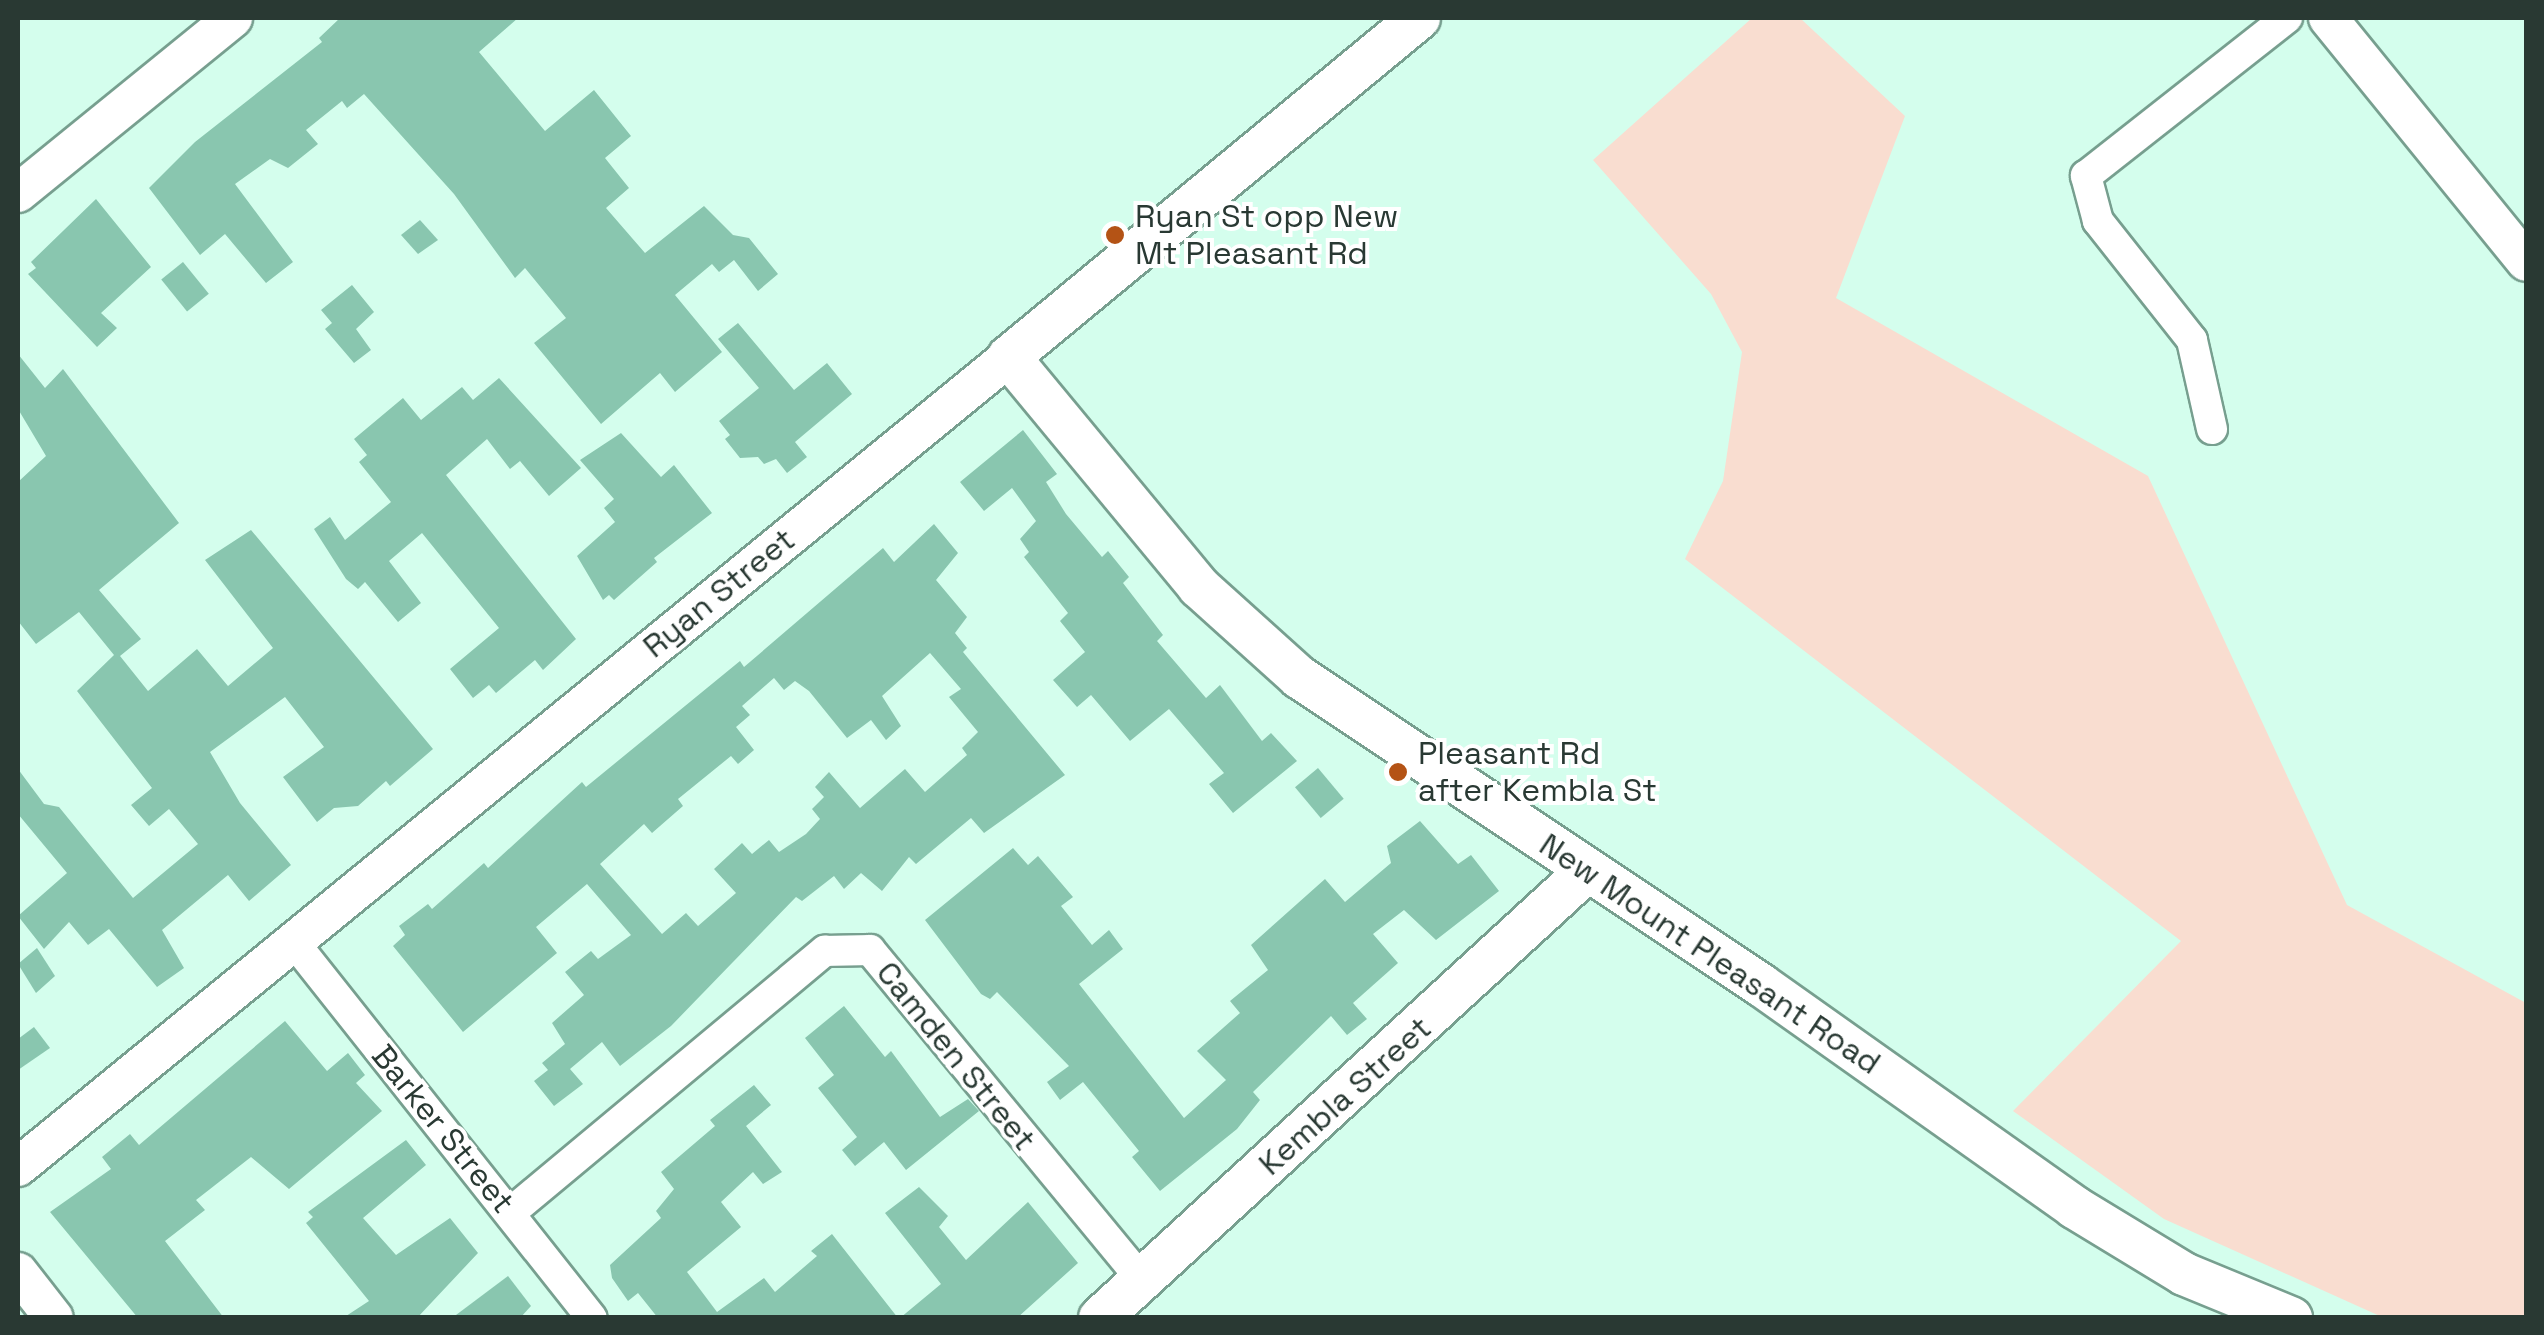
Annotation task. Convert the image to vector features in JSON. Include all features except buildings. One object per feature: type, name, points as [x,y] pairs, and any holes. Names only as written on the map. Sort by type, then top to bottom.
[{"type":"main road","name":"Ryan Street","points":[[1010,357],[1420,18]]},
{"type":"main road","name":"New Mount Pleasant Road","points":[[1010,357],[1199,587],[1257,645],[2074,1207],[2184,1274],[2292,1318]]},
{"type":"main road","name":"Kembla Street","points":[[1100,1318],[1587,871]]},
{"type":"street","points":[[18,193],[234,18]]},
{"type":"street","points":[[2212,430],[2192,340],[2098,221],[2086,176],[2287,18]]},
{"type":"street","points":[[2328,18],[2526,262]]},
{"type":"street","name":"Ryan Street","points":[[18,1167],[1010,357]]},
{"type":"street","name":"Barker Street","points":[[293,940],[592,1318]]},
{"type":"street","name":"Camden Street","points":[[510,1214],[825,951],[870,950],[1142,1280]]},
{"type":"street","points":[[18,1272],[54,1318]]},
{"type":"shaded area","points":[[1752,18],[1800,18],[1905,116],[1836,298],[2148,476],[2347,905],[2526,1003],[2526,1317],[2382,1317],[2164,1219],[2013,1111],[2181,941],[1685,559],[1723,481],[1742,352],[1711,294],[1593,160]]},
{"type":"place","name":"Ryan St opp New Mt Pleasant Rd","points":[[1115,235]]},
{"type":"place","name":"Pleasant Rd after Kembla St","points":[[1398,772]]}]
